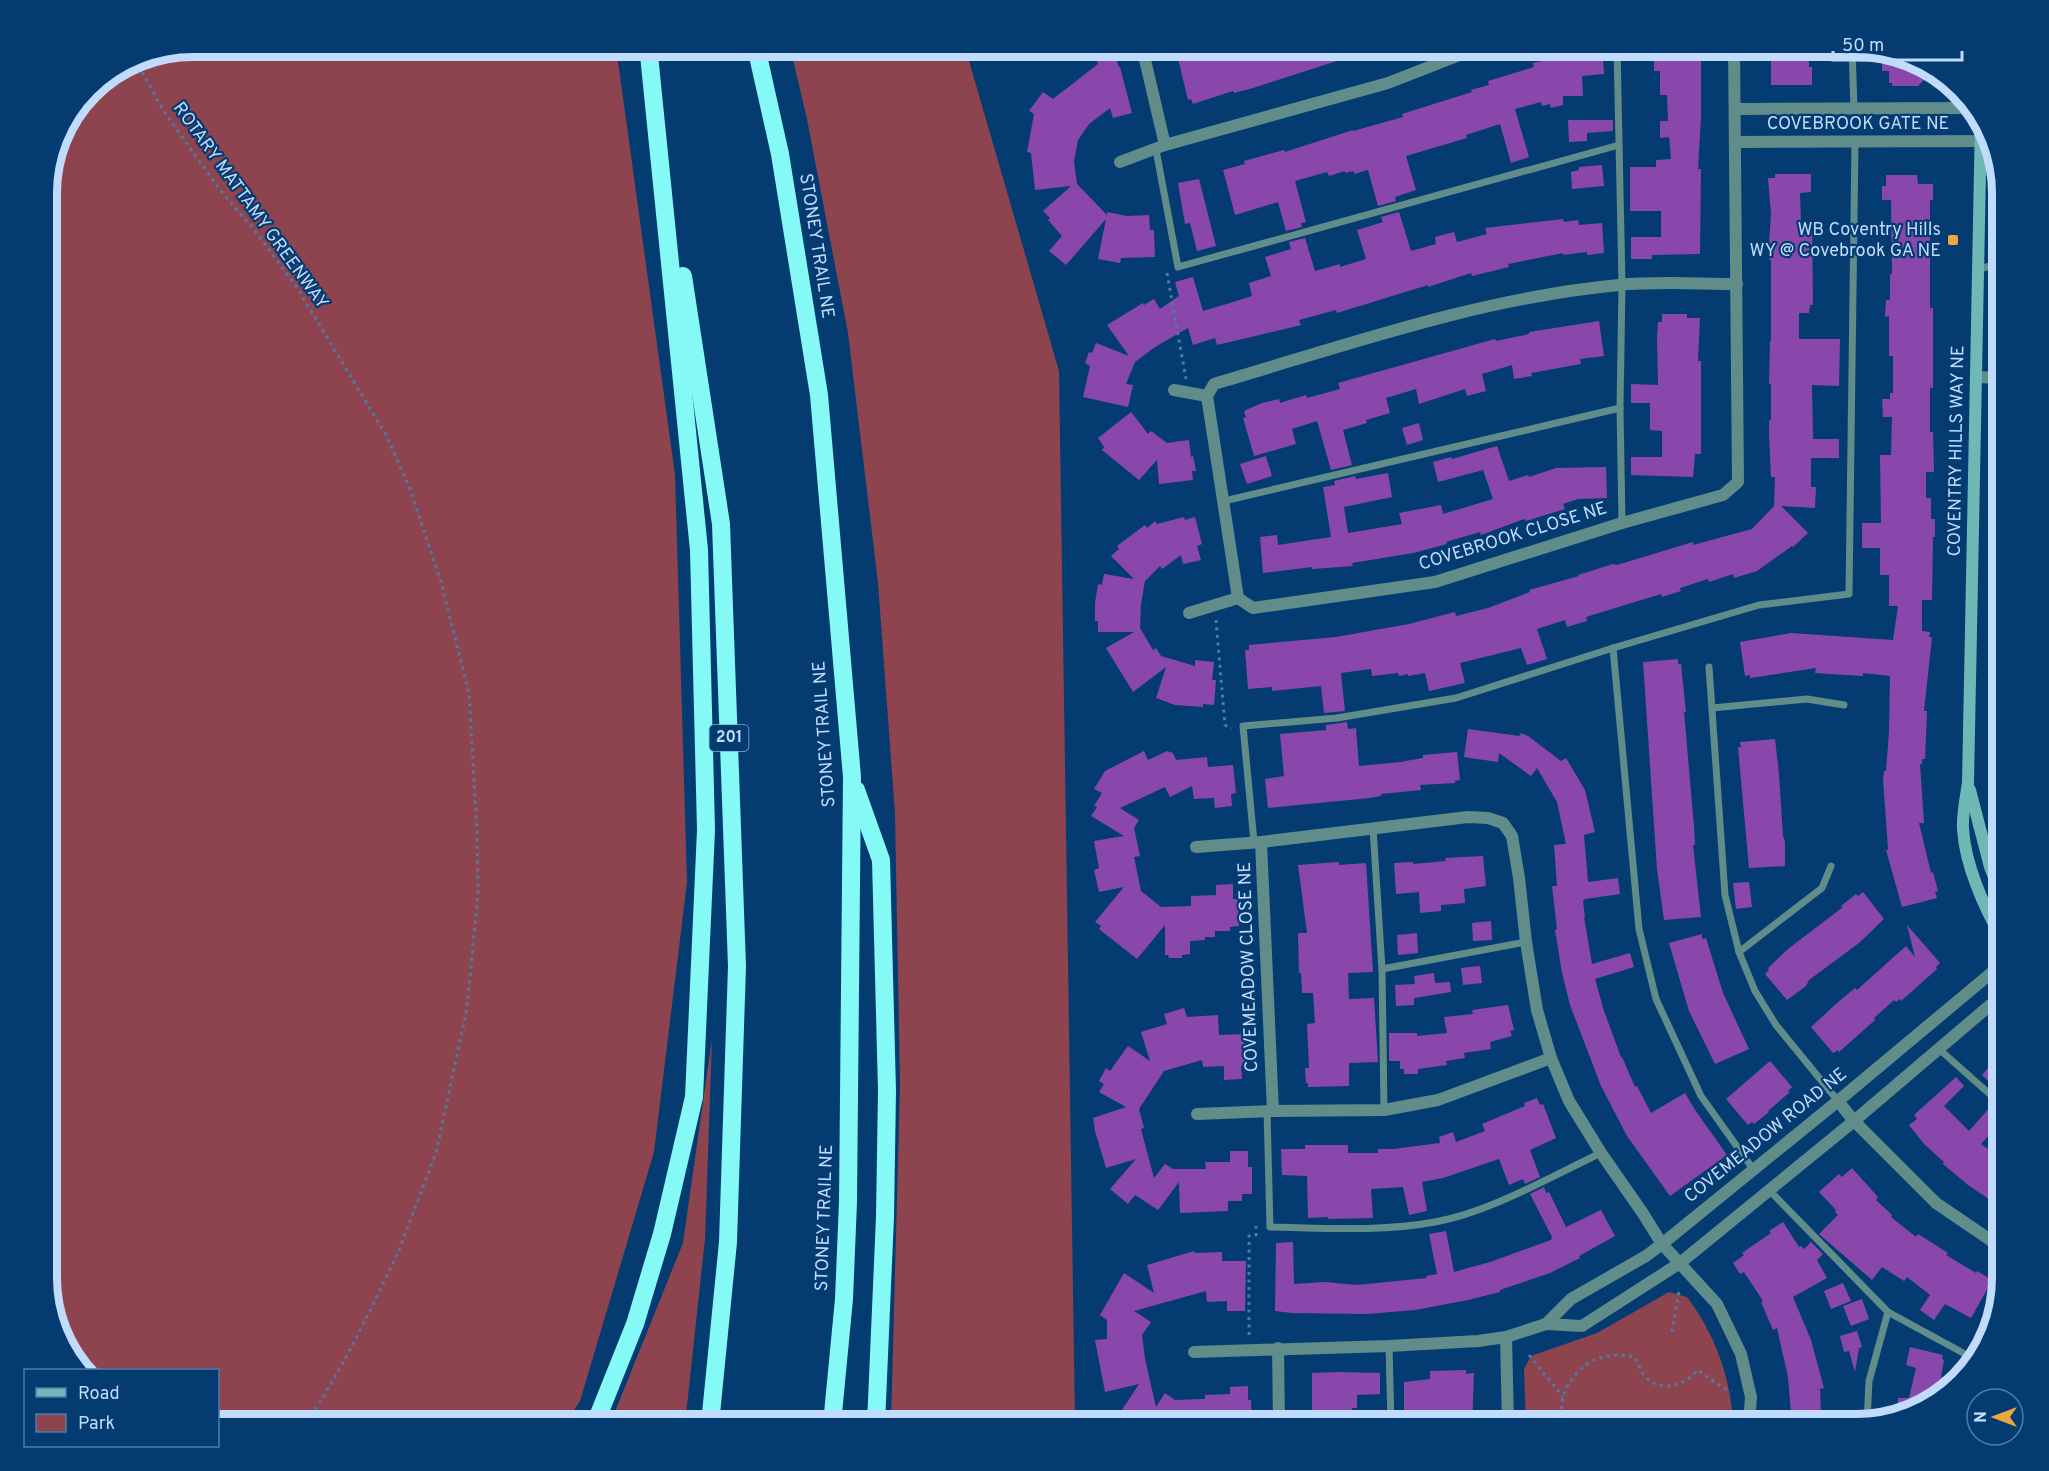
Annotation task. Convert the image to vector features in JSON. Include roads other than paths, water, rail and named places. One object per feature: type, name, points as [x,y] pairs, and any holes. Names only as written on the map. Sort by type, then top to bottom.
[{"type":"highway","points":[[599,1414],[634,1324],[659,1246],[693,1096],[706,830],[699,550],[649,57]]},
{"type":"highway","name":"201","points":[[649,57],[721,524],[737,966],[728,1242],[711,1414]]},
{"type":"highway","name":"STONEY TRAIL NE","points":[[758,57],[780,154],[819,394],[852,777],[848,1202],[835,1414]]},
{"type":"highway","points":[[852,777],[881,860],[887,1091],[885,1217],[876,1414]]},
{"type":"street","points":[[1144,57],[1160,147]]},
{"type":"street","points":[[1120,162],[1160,147],[1388,83],[1453,57]]},
{"type":"street","name":"COVEBROOK CLOSE NE","points":[[1238,598],[1253,608],[1435,582],[1622,523],[1723,495],[1738,482],[1734,57]]},
{"type":"street","name":"COVEBROOK GATE NE","points":[[1735,109],[1962,108]]},
{"type":"street","name":"COVEBROOK GATE NE","points":[[1735,142],[1982,142]]},
{"type":"street","name":"COVENTRY HILLS WAY NE","points":[[1985,153],[1976,377],[1968,783],[1963,829],[1973,876],[1992,921]]},
{"type":"street","points":[[1189,613],[1238,598],[1207,396],[1214,384],[1477,307],[1622,284],[1737,284]]},
{"type":"street","points":[[1976,377],[1992,378]]},
{"type":"street","points":[[1174,390],[1207,396]]},
{"type":"street","name":"COVENTRY HILLS WAY NE","points":[[1968,783],[1992,872]]},
{"type":"street","name":"COVEMEADOW CLOSE NE","points":[[1270,1111],[1257,842],[1468,817],[1488,818],[1503,823],[1512,836],[1537,1010],[1551,1058],[1569,1101],[1601,1154],[1662,1244],[1717,1304],[1741,1354],[1751,1397],[1750,1414]]},
{"type":"street","points":[[1196,846],[1257,842]]},
{"type":"street","name":"COVEMEADOW ROAD NE","points":[[1546,1324],[1571,1299],[1646,1256],[1662,1244],[1992,972]]},
{"type":"street","name":"COVEMEADOW ROAD NE","points":[[1194,1352],[1389,1346],[1506,1337],[1546,1324],[1582,1326],[1680,1263],[1854,1121],[1992,1004]]},
{"type":"street","points":[[1197,1114],[1384,1110],[1438,1100],[1551,1058]]},
{"type":"street","points":[[1838,1101],[1854,1121],[1936,1203],[1992,1241]]},
{"type":"street","points":[[1506,1337],[1508,1414]]},
{"type":"street","points":[[1278,1348],[1279,1414]]},
{"type":"lane","points":[[1617,57],[1622,284],[1620,408],[1622,523]]},
{"type":"lane","points":[[1852,57],[1854,109]]},
{"type":"lane","points":[[1257,842],[1243,726],[1338,718],[1456,698],[1613,648],[1759,606],[1849,594],[1856,142]]},
{"type":"lane","points":[[1160,147],[1178,267],[1619,145]]},
{"type":"lane","points":[[1979,269],[1992,266]]},
{"type":"lane","points":[[1224,501],[1620,408]]},
{"type":"lane","points":[[1613,648],[1639,929],[1656,999],[1701,1096],[1753,1169]]},
{"type":"lane","points":[[1709,667],[1725,895],[1739,952],[1755,991],[1776,1025],[1838,1101]]},
{"type":"lane","points":[[1712,708],[1807,699],[1844,705]]},
{"type":"lane","points":[[1373,828],[1382,969],[1384,1110]]},
{"type":"lane","points":[[1739,952],[1822,888],[1831,866]]},
{"type":"lane","points":[[1382,969],[1526,942]]},
{"type":"lane","points":[[1939,1049],[1992,1096]]},
{"type":"lane","points":[[1270,1111],[1270,1227],[1383,1228],[1437,1222],[1486,1207],[1601,1154]]},
{"type":"lane","points":[[1768,1190],[1888,1312],[1968,1355]]},
{"type":"lane","points":[[1867,1413],[1869,1381],[1888,1312]]},
{"type":"lane","points":[[1389,1346],[1391,1414]]},
{"type":"place","name":"WB Coventry Hills WY @ Covebrook GA NE","points":[[1953,240]]}]
